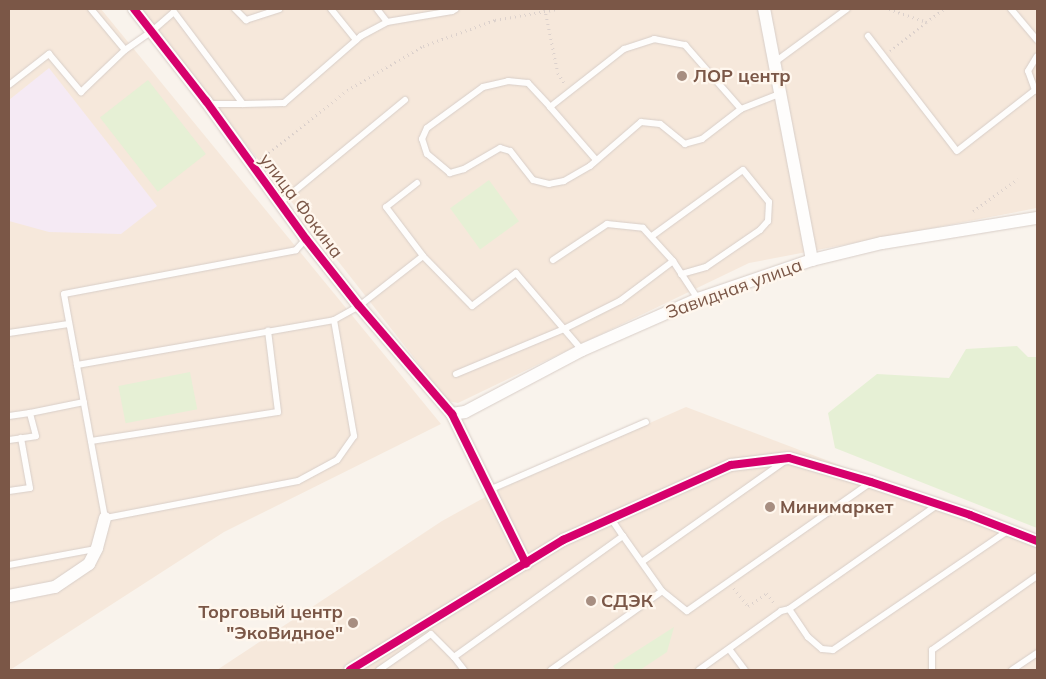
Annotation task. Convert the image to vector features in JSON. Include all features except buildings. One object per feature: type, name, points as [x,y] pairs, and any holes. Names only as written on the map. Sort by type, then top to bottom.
[{"type":"street","name":"улица Фокина","points":[[134,9],[208,104],[306,239],[359,306],[452,414],[526,564]]},
{"type":"street","name":"Завидная улица","points":[[452,414],[465,412],[582,350],[698,299],[812,260],[764,9]]},
{"type":"street","points":[[812,260],[882,243],[927,239],[1037,218]]},
{"type":"street","points":[[350,670],[563,540],[731,465],[789,458],[872,482],[938,504],[1010,529],[1037,541]]},
{"type":"street","points":[[9,596],[55,587],[89,564],[97,548],[105,518]]},
{"type":"lane","points":[[91,9],[125,50]]},
{"type":"lane","points":[[235,9],[246,20],[279,9]]},
{"type":"lane","points":[[331,9],[356,40]]},
{"type":"lane","points":[[376,9],[387,22]]},
{"type":"lane","points":[[208,104],[284,103],[356,40],[387,22],[452,12],[456,9]]},
{"type":"lane","points":[[774,63],[847,9]]},
{"type":"lane","points":[[1011,9],[1037,40]]},
{"type":"lane","points":[[9,85],[48,54],[81,92],[125,50],[151,32],[176,10],[244,104]]},
{"type":"lane","points":[[868,36],[957,152],[1036,90],[1028,71],[1037,56]]},
{"type":"lane","points":[[550,106],[624,49],[654,39],[685,45],[741,109]]},
{"type":"lane","points":[[596,160],[528,83],[508,81],[483,87],[427,128],[422,139],[426,154],[450,173],[464,169],[500,148],[510,151],[533,180],[549,184],[564,181],[596,160],[641,122],[660,124],[685,144],[702,139],[741,109],[779,94]]},
{"type":"lane","points":[[280,203],[405,100]]},
{"type":"lane","points":[[652,236],[743,170],[769,202],[768,220],[760,230],[706,267],[682,274]]},
{"type":"lane","points":[[417,183],[386,207],[423,256],[472,306],[516,273],[582,350]]},
{"type":"lane","points":[[553,260],[607,224],[643,228],[673,261],[698,299]]},
{"type":"lane","points":[[306,239],[296,250],[64,294],[105,518],[298,481],[337,460],[354,436],[334,320]]},
{"type":"lane","points":[[77,365],[334,320],[359,306],[423,256]]},
{"type":"lane","points":[[456,374],[564,329],[620,301],[673,261]]},
{"type":"lane","points":[[9,332],[68,324]]},
{"type":"lane","points":[[91,441],[278,412],[268,331]]},
{"type":"lane","points":[[9,416],[84,402]]},
{"type":"lane","points":[[9,440],[36,436],[30,413]]},
{"type":"lane","points":[[489,490],[646,422]]},
{"type":"lane","points":[[9,491],[30,488],[21,438]]},
{"type":"lane","points":[[643,561],[789,458]]},
{"type":"lane","points":[[610,518],[643,561],[662,591],[687,611],[872,482]]},
{"type":"lane","points":[[699,670],[781,611],[790,609],[938,504]]},
{"type":"lane","points":[[790,609],[808,637],[822,649],[833,650],[1010,529]]},
{"type":"lane","points":[[454,656],[623,536]]},
{"type":"lane","points":[[9,565],[97,548]]},
{"type":"lane","points":[[932,670],[932,650],[1037,576]]},
{"type":"lane","points":[[551,670],[662,591]]},
{"type":"lane","points":[[379,670],[431,634],[454,656],[464,670]]},
{"type":"lane","points":[[729,649],[745,670]]},
{"type":"lane","points":[[1012,670],[1037,652]]},
{"type":"path","points":[[252,166],[346,90],[423,46],[495,20],[557,9]]},
{"type":"path","points":[[889,9],[926,22]]},
{"type":"path","points":[[884,56],[944,9]]},
{"type":"path","points":[[546,10],[558,73],[570,91]]},
{"type":"path","points":[[973,211],[1018,179]]},
{"type":"path","points":[[728,581],[748,606],[767,593],[781,611]]},
{"type":"shaded area","points":[[9,9],[101,9],[441,424],[224,532],[10,670]]},
{"type":"shaded area","points":[[140,9],[1037,9],[1037,208],[749,263],[458,403],[448,401]]},
{"type":"shaded area","points":[[49,68],[157,206],[121,234],[49,232],[9,221],[9,100]]},
{"type":"shaded area","points":[[686,407],[1037,540],[1037,670],[217,670],[442,521],[498,490]]},
{"type":"green space","points":[[148,80],[206,154],[158,192],[100,118]]},
{"type":"green space","points":[[489,180],[519,221],[480,249],[450,208]]},
{"type":"green space","points":[[1017,346],[1028,357],[1037,357],[1037,528],[835,448],[828,413],[877,374],[949,378],[966,349]]},
{"type":"green space","points":[[190,372],[197,409],[126,423],[118,386]]},
{"type":"green space","points":[[674,627],[667,652],[640,670],[616,670],[613,666]]},
{"type":"cycle path","points":[[134,9],[206,101],[306,239],[359,306],[452,414],[526,564]]},
{"type":"cycle path","points":[[350,670],[563,540],[731,465],[789,458],[871,482],[970,515],[1037,541]]},
{"type":"place","name":"ЛОР центр","points":[[682,76]]},
{"type":"place","name":"Минимаркет","points":[[770,507]]},
{"type":"place","name":"СДЭК","points":[[591,601]]},
{"type":"place","name":"Торговый центр \"ЭкоВидное\"","points":[[353,623]]}]
